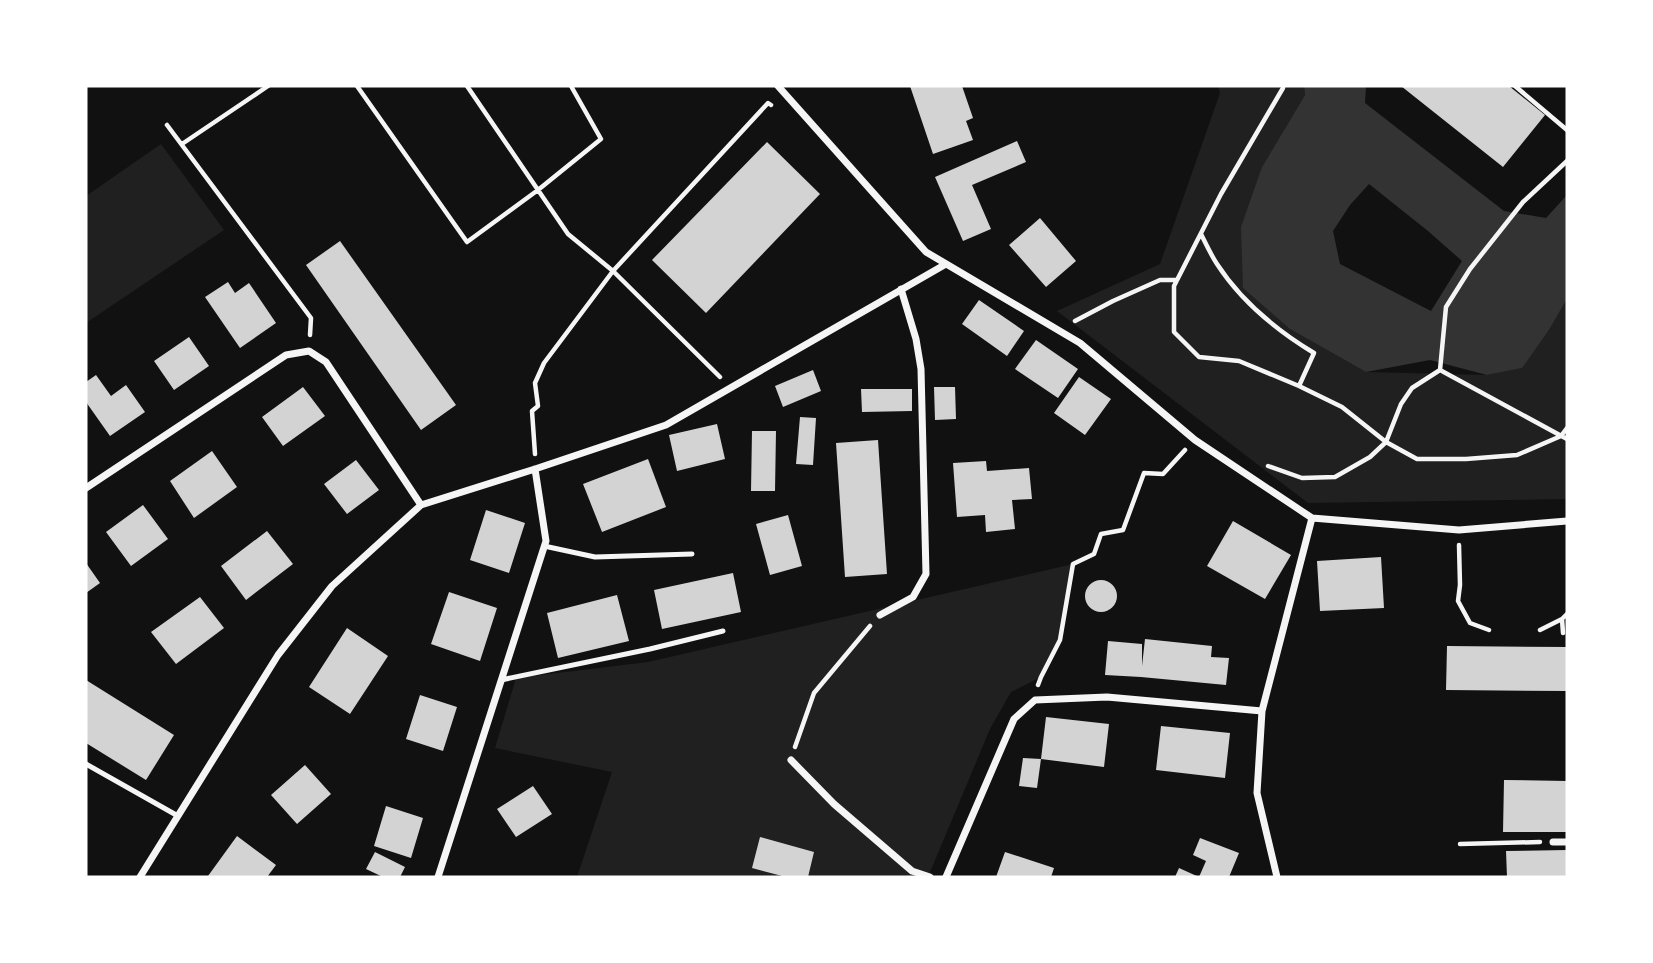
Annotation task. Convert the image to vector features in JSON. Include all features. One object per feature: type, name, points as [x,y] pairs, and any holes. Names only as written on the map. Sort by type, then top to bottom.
[{"type":"street","points":[[778,86],[926,252],[1080,344],[1195,440],[1312,518],[1459,530],[1567,522]]},
{"type":"street","points":[[141,877],[278,655],[332,586],[421,505],[666,425],[946,264]]},
{"type":"street","points":[[880,615],[913,597],[926,575],[921,369],[916,339],[901,289]]},
{"type":"street","points":[[86,488],[286,355],[309,351],[326,362],[421,505]]},
{"type":"street","points":[[438,877],[546,541],[536,469]]},
{"type":"street","points":[[1277,877],[1257,793],[1262,711],[1312,518]]},
{"type":"street","points":[[946,877],[1014,719],[1035,700],[1107,697],[1262,711]]},
{"type":"street","points":[[791,760],[834,804],[912,871],[930,877]]},
{"type":"street","points":[[1553,842],[1567,842]]},
{"type":"lane","points":[[544,546],[595,557],[692,554]]},
{"type":"lane","points":[[501,680],[723,631]]},
{"type":"lane","points":[[86,764],[178,816]]},
{"type":"path","points":[[182,144],[268,86]]},
{"type":"path","points":[[357,86],[467,242],[601,139],[571,86]]},
{"type":"path","points":[[467,86],[568,234],[613,271],[713,372],[734,387]]},
{"type":"path","points":[[1283,86],[1174,286],[1174,332],[1199,357],[1239,361],[1342,407],[1386,442],[1417,459],[1517,455],[1561,436],[1567,428]]},
{"type":"path","points":[[1515,86],[1567,130]]},
{"type":"path","points":[[536,469],[532,411],[538,406],[535,383],[544,363],[613,271],[768,103],[776,108]]},
{"type":"path","points":[[167,125],[311,318],[309,351]]},
{"type":"path","points":[[1440,370],[1446,307],[1470,269],[1523,202],[1567,161]]},
{"type":"path","points":[[1201,234],[1216,263],[1235,289],[1285,336],[1314,354],[1298,386]]},
{"type":"path","points":[[1056,330],[1160,280],[1177,280]]},
{"type":"path","points":[[1440,370],[1567,439]]},
{"type":"path","points":[[1263,465],[1302,478],[1335,477],[1370,457],[1386,442],[1401,404],[1412,388],[1440,370]]},
{"type":"path","points":[[1035,700],[1041,677],[1060,640],[1073,565],[1094,554],[1101,534],[1123,530],[1144,473],[1163,474],[1195,440]]},
{"type":"path","points":[[1459,530],[1458,601],[1470,623],[1489,630]]},
{"type":"path","points":[[1540,630],[1567,614]]},
{"type":"path","points":[[791,760],[814,693],[880,615]]},
{"type":"path","points":[[1562,619],[1563,633]]},
{"type":"path","points":[[1460,844],[1553,842]]},
{"type":"shaded area","points":[[1218,86],[1304,86],[1305,95],[1262,167],[1290,329],[1366,372],[1487,375],[1521,368],[1549,330],[1567,299],[1567,499],[1308,503],[1057,311],[1160,264],[1220,93]]},
{"type":"shaded area","points":[[1304,86],[1366,86],[1365,103],[1504,211],[1546,218],[1567,195],[1567,299],[1522,368],[1487,375],[1430,360],[1366,372],[1290,329],[1243,288],[1241,227],[1262,167],[1305,95]],"holes":[[[1369,184],[1462,261],[1431,311],[1340,264],[1333,231],[1350,205]]]},
{"type":"shaded area","points":[[161,144],[224,230],[86,323],[86,196]]},
{"type":"shaded area","points":[[1073,564],[1060,640],[1041,677],[1011,692],[990,729],[928,877],[577,877],[612,772],[495,748],[516,678],[648,662]]},
{"type":"building","points":[[910,86],[962,86],[973,118],[966,121],[973,140],[933,154]]},
{"type":"building","points":[[1401,86],[1509,86],[1545,115],[1503,167]]},
{"type":"building","points":[[1017,141],[1026,162],[972,185],[991,229],[963,241],[935,177]]},
{"type":"building","points":[[767,142],[820,194],[706,313],[652,260]]},
{"type":"building","points":[[1040,218],[1076,261],[1046,287],[1009,245]]},
{"type":"building","points":[[340,241],[456,405],[421,430],[306,265]]},
{"type":"building","points":[[228,282],[235,293],[249,283],[276,323],[240,348],[205,297]]},
{"type":"building","points":[[979,300],[1024,331],[1007,356],[962,324]]},
{"type":"building","points":[[189,337],[209,366],[174,390],[154,361]]},
{"type":"building","points":[[1036,340],[1078,369],[1058,398],[1015,369]]},
{"type":"building","points":[[813,370],[821,391],[783,407],[775,386]]},
{"type":"building","points":[[96,375],[111,396],[126,385],[145,412],[110,436],[86,402],[86,382]]},
{"type":"building","points":[[1079,377],[1111,399],[1085,435],[1054,413]]},
{"type":"building","points":[[303,387],[325,416],[283,446],[262,417]]},
{"type":"building","points":[[934,387],[955,387],[956,419],[935,420]]},
{"type":"building","points":[[861,389],[912,389],[912,411],[862,412]]},
{"type":"building","points":[[800,417],[816,418],[813,465],[796,464]]},
{"type":"building","points":[[717,424],[725,459],[677,471],[669,435]]},
{"type":"building","points":[[752,431],[776,431],[775,491],[751,491]]},
{"type":"building","points":[[878,440],[887,574],[845,577],[836,443]]},
{"type":"building","points":[[212,451],[237,487],[194,518],[170,481]]},
{"type":"building","points":[[648,459],[666,507],[602,532],[583,484]]},
{"type":"building","points":[[356,460],[379,490],[347,514],[324,484]]},
{"type":"building","points":[[986,461],[987,471],[1029,468],[1032,499],[1012,500],[1015,529],[986,532],[985,515],[957,517],[953,463]]},
{"type":"building","points":[[143,505],[168,539],[131,566],[106,532]]},
{"type":"building","points":[[486,510],[525,523],[509,573],[470,560]]},
{"type":"building","points":[[788,515],[802,566],[770,575],[756,524]]},
{"type":"building","points":[[1233,521],[1291,555],[1265,599],[1207,566]]},
{"type":"building","points":[[267,531],[293,564],[246,600],[221,566]]},
{"type":"building","points":[[1381,557],[1384,608],[1320,611],[1317,561]]},
{"type":"building","points":[[86,563],[100,583],[86,593]]},
{"type":"building","points":[[733,573],[741,612],[662,629],[654,590]]},
{"type":"building","points":[[1101,580],[1112,585],[1117,596],[1112,607],[1101,612],[1090,607],[1085,596],[1090,585]]},
{"type":"building","points":[[449,592],[497,608],[480,661],[431,644]]},
{"type":"building","points":[[617,595],[629,641],[558,658],[547,613]]},
{"type":"building","points":[[200,597],[224,628],[176,664],[151,632]]},
{"type":"building","points":[[347,628],[388,656],[350,714],[309,687]]},
{"type":"building","points":[[1145,639],[1212,646],[1211,657],[1229,658],[1226,685],[1105,675],[1108,641],[1142,644],[1142,666]]},
{"type":"building","points":[[1447,646],[1567,647],[1567,691],[1446,690]]},
{"type":"building","points":[[86,680],[174,735],[146,780],[86,743]]},
{"type":"building","points":[[420,695],[457,707],[443,751],[406,739]]},
{"type":"building","points":[[1046,717],[1109,724],[1104,767],[1041,759]]},
{"type":"building","points":[[1161,726],[1230,733],[1225,778],[1156,770]]},
{"type":"building","points":[[1023,758],[1041,759],[1037,788],[1019,786]]},
{"type":"building","points":[[305,765],[331,794],[297,824],[271,795]]},
{"type":"building","points":[[1504,780],[1567,781],[1567,832],[1503,832]]},
{"type":"building","points":[[533,786],[552,814],[516,837],[497,809]]},
{"type":"building","points":[[386,806],[423,818],[411,858],[374,846]]},
{"type":"building","points":[[237,836],[276,865],[267,877],[208,876]]},
{"type":"building","points":[[760,837],[814,852],[808,877],[786,877],[752,868]]},
{"type":"building","points":[[1200,838],[1239,853],[1229,877],[1199,877],[1206,861],[1193,855]]},
{"type":"building","points":[[1567,850],[1567,877],[1507,877],[1506,851]]},
{"type":"building","points":[[375,852],[405,867],[400,877],[383,877],[366,869]]},
{"type":"building","points":[[1005,852],[1054,868],[1051,877],[996,877]]},
{"type":"building","points":[[1179,868],[1199,877],[1175,877]]}]
